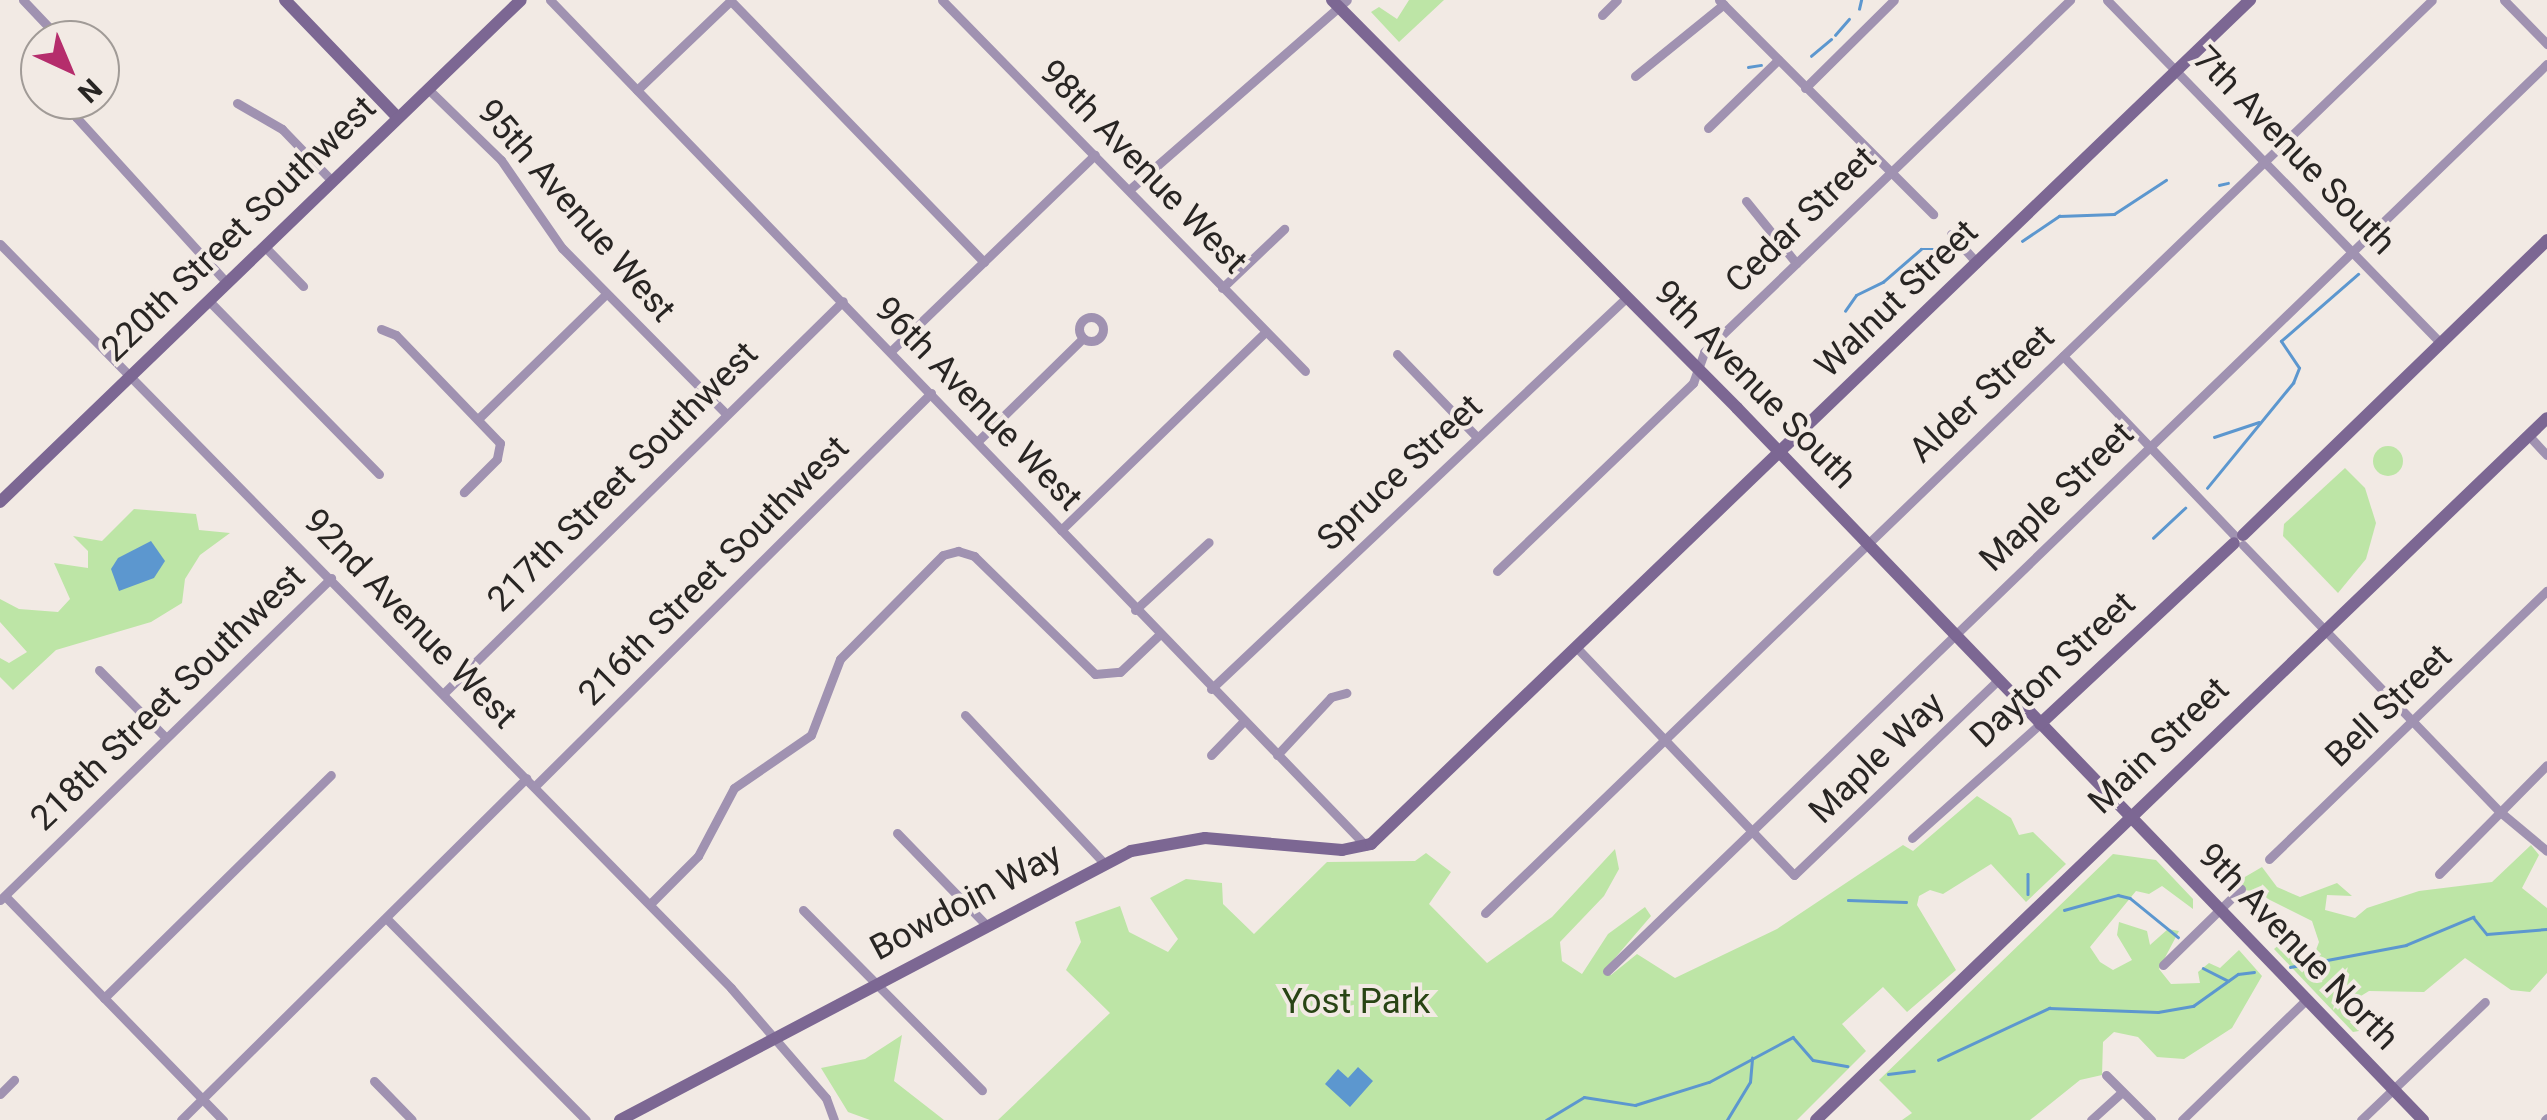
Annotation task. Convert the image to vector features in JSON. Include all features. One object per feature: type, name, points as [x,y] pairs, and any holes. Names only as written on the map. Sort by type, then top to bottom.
[{"type":"street","points":[[23,0],[42,20]]},
{"type":"street","points":[[284,0],[398,118]]},
{"type":"street","name":"220th Street Southwest","points":[[0,502],[521,0]]},
{"type":"street","name":"96th Avenue West","points":[[550,0],[978,441],[1158,635],[1366,846]]},
{"type":"street","name":"98th Avenue West","points":[[942,0],[1305,371]]},
{"type":"street","points":[[1602,15],[1618,0]]},
{"type":"street","points":[[1805,88],[1894,0]]},
{"type":"street","name":"Cedar Street","points":[[1497,571],[1692,383],[1704,352],[2070,0]]},
{"type":"street","name":"7th Avenue South","points":[[2107,0],[2440,342]]},
{"type":"street","name":"Walnut Street","points":[[1366,846],[2250,0]]},
{"type":"street","name":"Alder Street","points":[[1485,913],[2432,0]]},
{"type":"street","points":[[2504,0],[2547,44]]},
{"type":"street","points":[[637,90],[730,1],[984,262]]},
{"type":"street","points":[[1129,190],[1183,139],[1232,107],[1340,2]]},
{"type":"street","name":"9th Avenue South","points":[[1340,2],[2130,816]]},
{"type":"street","points":[[1635,76],[1721,2],[1933,214]]},
{"type":"street","points":[[1708,128],[1778,60]]},
{"type":"street","name":"Maple Street","points":[[1607,971],[2547,64]]},
{"type":"street","name":"95th Avenue West","points":[[428,89],[500,160],[553,237],[725,413]]},
{"type":"street","points":[[237,103],[282,129],[332,181]]},
{"type":"street","points":[[79,120],[226,282]]},
{"type":"street","points":[[890,351],[1095,155]]},
{"type":"street","points":[[1746,201],[1796,263]]},
{"type":"street","points":[[1222,288],[1284,230]]},
{"type":"street","points":[[1951,234],[1978,264]]},
{"type":"street","name":"Dayton Street","points":[[1912,838],[2238,540],[2547,240]]},
{"type":"street","name":"92nd Avenue West","points":[[0,244],[650,904],[826,1098],[834,1120]]},
{"type":"street","points":[[264,246],[303,286]]},
{"type":"street","points":[[479,418],[606,294]]},
{"type":"street","name":"Spruce Street","points":[[1211,689],[1627,297]]},
{"type":"street","points":[[208,300],[379,474]]},
{"type":"street","name":"217th Street Southwest","points":[[444,692],[843,301]]},
{"type":"street","points":[[381,329],[396,335],[479,418],[500,450],[464,492]]},
{"type":"street","points":[[1060,530],[1265,332]]},
{"type":"street","points":[[978,441],[1083,338]]},
{"type":"street","points":[[1397,354],[1477,437]]},
{"type":"street","points":[[2063,356],[2499,811],[2547,851]]},
{"type":"street","name":"216th Street Southwest","points":[[180,1120],[930,392]]},
{"type":"street","name":"Main Street","points":[[1816,1120],[2547,418]]},
{"type":"street","points":[[2529,436],[2547,455]]},
{"type":"street","points":[[1135,610],[1208,542]]},
{"type":"street","points":[[650,904],[698,856],[734,788],[811,735],[845,652],[943,555],[958,550],[974,556],[1095,674],[1120,672],[1158,635]]},
{"type":"street","name":"218th Street Southwest","points":[[2,898],[331,578]]},
{"type":"street","name":"Bell Street","points":[[2269,860],[2547,590]]},
{"type":"street","points":[[1577,648],[1750,830]]},
{"type":"street","points":[[98,670],[165,738]]},
{"type":"street","name":"Maple Way","points":[[1750,830],[1794,876],[1998,680]]},
{"type":"street","points":[[1276,755],[1331,697],[1346,693]]},
{"type":"street","points":[[965,715],[1104,862]]},
{"type":"street","points":[[1211,755],[1243,722]]},
{"type":"street","points":[[2440,874],[2547,765]]},
{"type":"street","points":[[104,998],[331,775]]},
{"type":"street","name":"9th Avenue North","points":[[2130,816],[2422,1120]]},
{"type":"street","points":[[897,832],[986,924]]},
{"type":"street","name":"Bowdoin Way","points":[[620,1120],[1104,862],[1158,842],[1204,838],[1342,850],[1366,846]]},
{"type":"street","points":[[2164,965],[2241,889]]},
{"type":"street","points":[[2,898],[223,1120]]},
{"type":"street","points":[[803,910],[982,1090]]},
{"type":"street","points":[[386,918],[586,1120]]},
{"type":"street","points":[[2182,1120],[2307,1000]]},
{"type":"street","points":[[2361,1120],[2486,1002]]},
{"type":"street","points":[[2106,1075],[2150,1120]]},
{"type":"street","points":[[0,1094],[14,1080]]},
{"type":"street","points":[[374,1081],[412,1120]]},
{"type":"street","points":[[2091,1120],[2122,1092]]},
{"type":"green space","points":[[1409,0],[1444,0],[1399,42],[1371,12],[1379,7],[1397,19]]},
{"type":"green space","points":[[2388,446],[2399,450],[2403,461],[2399,472],[2388,476],[2377,472],[2373,461],[2377,450]]},
{"type":"green space","points":[[2345,468],[2365,488],[2376,523],[2366,559],[2338,593],[2283,536],[2284,524]]},
{"type":"green space","points":[[134,509],[196,514],[199,530],[230,533],[200,555],[185,579],[182,603],[151,622],[56,650],[13,690],[0,677],[0,658],[9,663],[27,652],[0,622],[0,599],[19,609],[58,612],[70,599],[54,563],[88,568],[88,551],[73,536],[102,541]]},
{"type":"green space","name":"Yost Park","points":[[1977,796],[2011,818],[2019,835],[2033,832],[2066,864],[2026,902],[1991,864],[1943,894],[1930,890],[1919,896],[1917,905],[1956,970],[1907,1012],[1883,987],[1842,1024],[1866,1051],[1797,1120],[998,1120],[1110,1013],[1066,970],[1081,942],[1075,922],[1120,906],[1129,932],[1168,952],[1178,939],[1150,898],[1186,879],[1222,883],[1223,904],[1254,934],[1327,862],[1415,861],[1426,853],[1451,872],[1429,904],[1487,963],[1552,917],[1615,849],[1619,869],[1604,896],[1560,942],[1562,961],[1582,974],[1608,934],[1645,907],[1651,916],[1603,972],[1611,975],[1637,954],[1675,978],[1777,929],[1903,845],[1913,851]]},
{"type":"green space","points":[[2531,845],[2539,855],[2522,888],[2547,908],[2547,973],[2530,992],[2511,990],[2465,958],[2424,992],[2369,991],[2356,999],[2343,1013],[2359,1031],[2353,1032],[2274,949],[2280,944],[2300,961],[2313,958],[2319,942],[2312,921],[2252,891],[2226,888],[2262,867],[2277,887],[2300,897],[2337,883],[2352,896],[2327,895],[2325,910],[2355,918],[2367,908],[2419,891],[2492,882]]},
{"type":"green space","points":[[2113,854],[2156,860],[2193,899],[2193,909],[2162,886],[2149,894],[2136,891],[2090,947],[2100,962],[2113,970],[2132,960],[2117,935],[2119,922],[2147,931],[2150,945],[2168,929],[2179,931],[2159,969],[2171,984],[2200,983],[2198,972],[2209,963],[2220,968],[2239,950],[2262,976],[2232,1028],[2184,1059],[2157,1057],[2138,1037],[2114,1032],[2103,1042],[2102,1075],[2080,1080],[2030,1120],[1902,1120],[1912,1113],[1879,1080]]},
{"type":"green space","points":[[902,1035],[894,1081],[944,1120],[870,1120],[848,1112],[821,1068],[865,1059]]},
{"type":"water","points":[[151,541],[165,561],[154,578],[119,591],[111,569],[118,558]]},
{"type":"water","points":[[1358,1067],[1373,1081],[1350,1107],[1325,1084],[1338,1069],[1348,1078]]},
{"type":"waterway","points":[[1859,9],[1861,0]]},
{"type":"waterway","points":[[1835,35],[1849,19]]},
{"type":"waterway","points":[[1811,56],[1831,39]]},
{"type":"waterway","points":[[1748,67],[1761,65]]},
{"type":"waterway","points":[[2022,241],[2059,216],[2114,214],[2166,180]]},
{"type":"waterway","points":[[2219,185],[2228,183]]},
{"type":"waterway","points":[[1845,311],[1856,295],[1883,282],[1921,249],[1940,249]]},
{"type":"waterway","points":[[2207,488],[2293,383],[2299,368],[2281,341],[2358,274]]},
{"type":"waterway","points":[[2214,437],[2259,422]]},
{"type":"waterway","points":[[2153,538],[2185,508]]},
{"type":"waterway","points":[[2028,874],[2028,894]]},
{"type":"waterway","points":[[2064,910],[2118,895],[2130,898],[2178,937]]},
{"type":"waterway","points":[[1848,900],[1906,902]]},
{"type":"waterway","points":[[2290,967],[2406,945],[2473,917],[2487,934],[2547,929]]},
{"type":"waterway","points":[[2203,968],[2228,981]]},
{"type":"waterway","points":[[1938,1060],[2049,1008],[2158,1012],[2193,1006],[2238,974],[2254,972]]},
{"type":"waterway","points":[[1546,1120],[1584,1097],[1635,1105],[1709,1082],[1793,1037],[1813,1060],[1847,1066]]},
{"type":"waterway","points":[[1727,1120],[1750,1082],[1752,1058]]},
{"type":"waterway","points":[[1888,1074],[1914,1071]]}]
